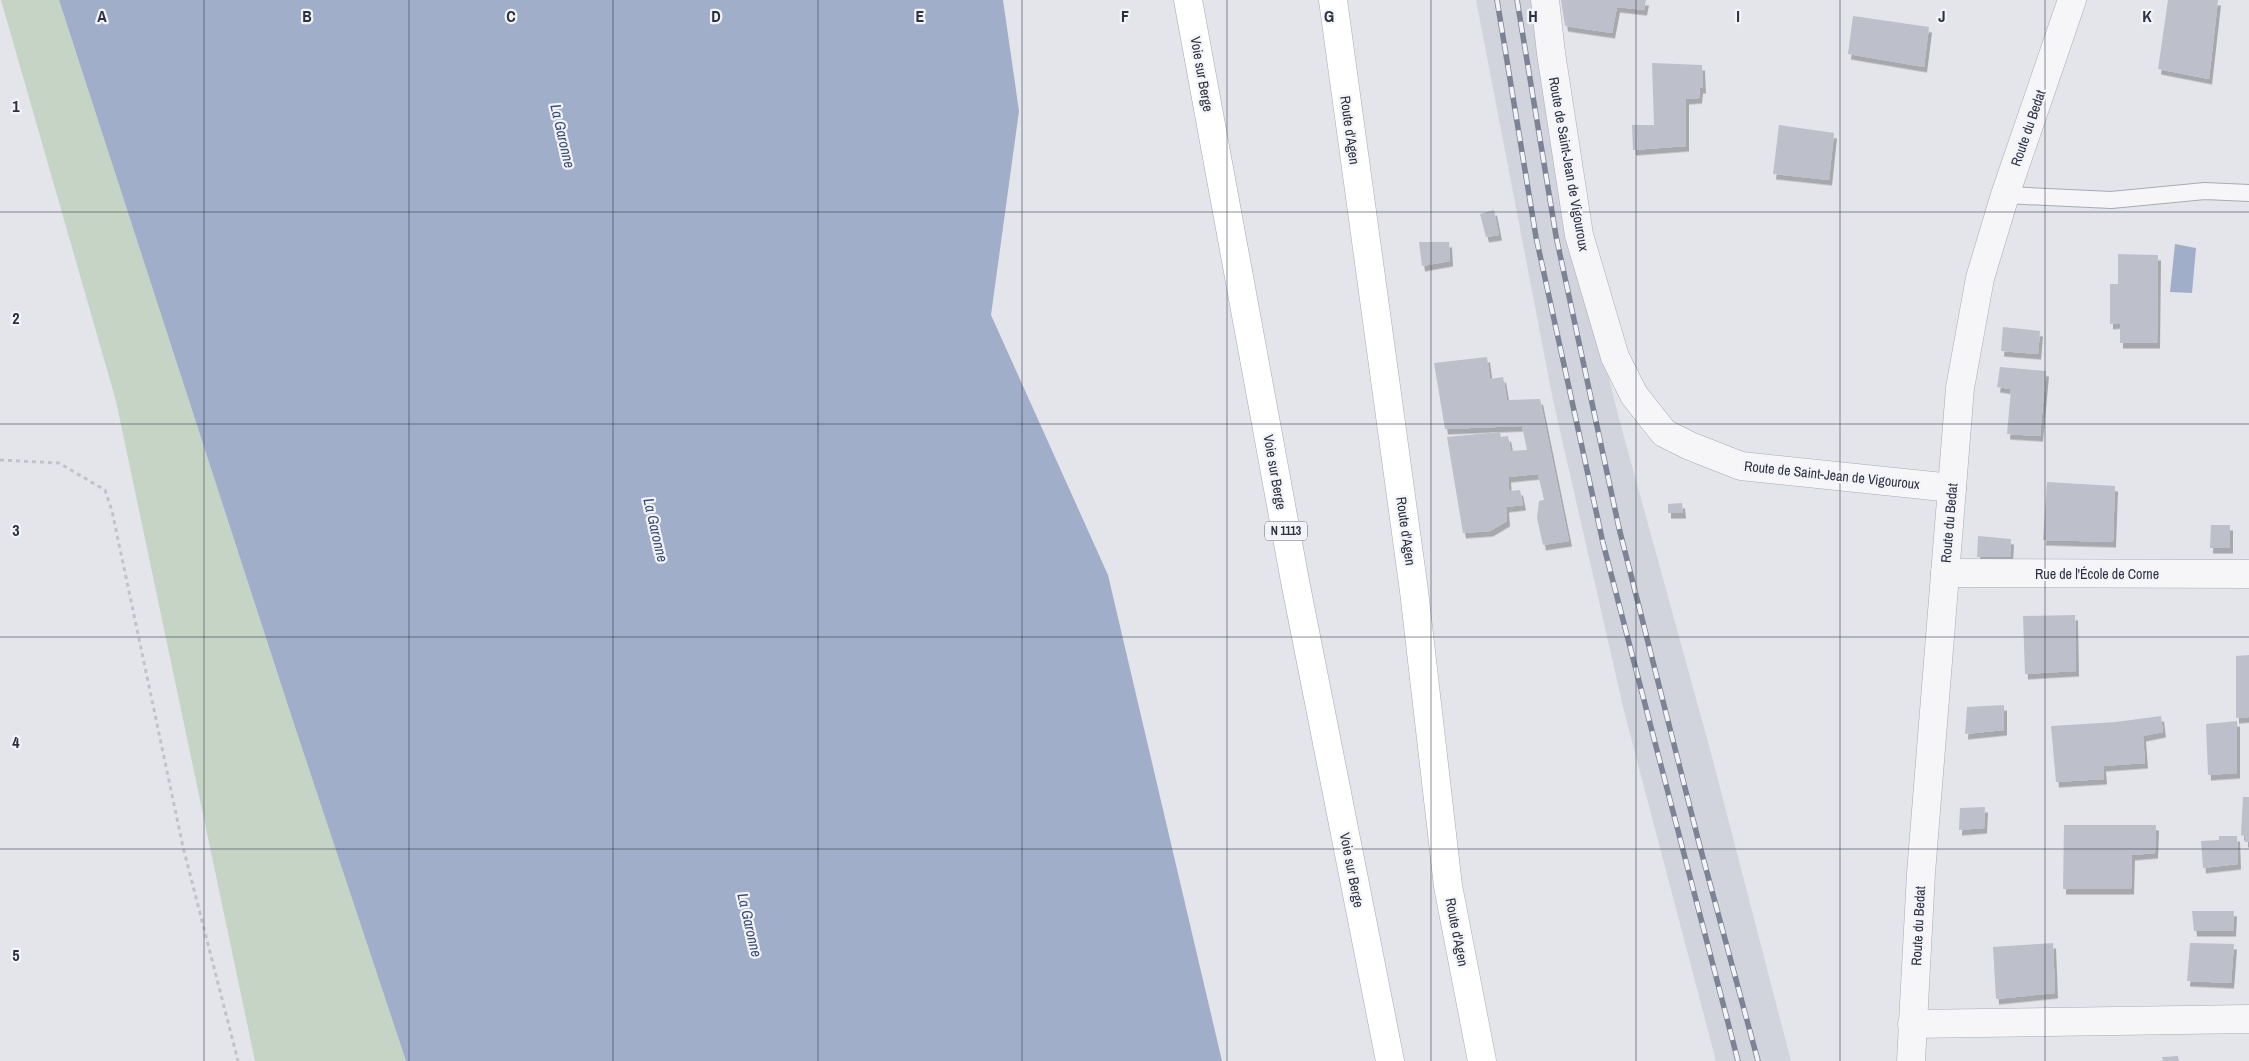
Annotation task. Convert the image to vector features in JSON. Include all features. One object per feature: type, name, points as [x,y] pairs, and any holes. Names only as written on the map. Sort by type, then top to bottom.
[{"type":"main road","name":"Voie sur Berge","points":[[1188,0],[1297,591],[1390,1061]]},
{"type":"main road","name":"Route d'Agen","points":[[1333,0],[1414,591],[1448,886],[1482,1061]]},
{"type":"street","name":"Route de Saint-Jean de Vigouroux","points":[[1545,0],[1578,235],[1615,357],[1634,395],[1664,432],[1690,446],[1741,466],[1952,488]]},
{"type":"street","name":"Route du Bedat","points":[[1911,1061],[1921,873],[1960,388],[1980,278],[2005,195],[2072,0]]},
{"type":"street","name":"Rue de l'École de Corne","points":[[1945,573],[2249,574]]},
{"type":"street","points":[[1912,1024],[2249,1019]]},
{"type":"lane","points":[[2005,195],[2111,200],[2206,191],[2249,193]]},
{"type":"path","points":[[0,460],[59,463],[105,490],[112,511],[183,847],[238,1061]]},
{"type":"shaded area","points":[[1476,0],[1532,0],[1565,197],[1618,415],[1711,753],[1791,1061],[1716,1061],[1624,711],[1553,400]]},
{"type":"green space","points":[[1,0],[59,0],[291,715],[406,1061],[255,1061],[116,401]]},
{"type":"water","name":"La Garonne","points":[[59,0],[1003,0],[1019,111],[991,315],[1108,575],[1222,1061],[406,1061],[291,715]]},
{"type":"water","points":[[2175,244],[2196,248],[2192,293],[2170,292]]},
{"type":"building","points":[[1561,0],[1646,0],[1644,10],[1617,7],[1612,33],[1565,26]]},
{"type":"building","points":[[2168,0],[2218,0],[2209,79],[2158,69]]},
{"type":"building","points":[[1853,16],[1929,27],[1924,67],[1848,54]]},
{"type":"building","points":[[1652,63],[1702,65],[1703,88],[1700,88],[1699,98],[1686,99],[1686,146],[1633,150],[1632,125],[1654,125]]},
{"type":"building","points":[[1779,125],[1834,133],[1829,180],[1773,174]]},
{"type":"building","points":[[1494,210],[1499,235],[1486,237],[1480,214]]},
{"type":"building","points":[[1419,242],[1449,242],[1450,261],[1422,266]]},
{"type":"building","points":[[2118,254],[2158,255],[2157,343],[2120,343],[2120,323],[2110,324],[2110,284],[2118,284]]},
{"type":"building","points":[[2003,327],[2040,331],[2038,354],[2001,351]]},
{"type":"building","points":[[1487,357],[1490,379],[1503,377],[1507,400],[1540,399],[1569,541],[1543,545],[1537,518],[1539,501],[1544,500],[1538,474],[1508,477],[1509,491],[1520,490],[1523,505],[1506,507],[1507,521],[1490,531],[1463,533],[1447,437],[1500,432],[1501,437],[1508,436],[1511,451],[1527,450],[1522,426],[1445,429],[1434,363]]},
{"type":"building","points":[[2000,367],[2046,371],[2040,436],[2007,434],[2011,389],[1997,387]]},
{"type":"building","points":[[2047,482],[2115,486],[2113,542],[2043,540]]},
{"type":"building","points":[[1682,503],[1683,513],[1668,513],[1668,504]]},
{"type":"building","points":[[2211,525],[2230,525],[2230,548],[2210,548]]},
{"type":"building","points":[[1978,536],[2011,539],[2010,557],[1977,557]]},
{"type":"building","points":[[2075,615],[2076,671],[2025,674],[2023,616]]},
{"type":"building","points":[[2249,655],[2249,717],[2236,718],[2236,656]]},
{"type":"building","points":[[2004,705],[2004,730],[1965,734],[1967,707]]},
{"type":"building","points":[[2161,716],[2163,732],[2143,736],[2145,763],[2103,766],[2104,779],[2056,782],[2051,726],[2116,722]]},
{"type":"building","points":[[2237,721],[2237,773],[2208,775],[2206,724]]},
{"type":"building","points":[[2243,797],[2249,797],[2249,842],[2245,842],[2245,836],[2241,835]]},
{"type":"building","points":[[1985,807],[1984,828],[1959,830],[1960,808]]},
{"type":"building","points":[[2064,825],[2156,825],[2155,853],[2132,855],[2131,889],[2063,889]]},
{"type":"building","points":[[2219,836],[2237,836],[2238,864],[2203,868],[2201,841],[2219,840]]},
{"type":"building","points":[[2192,911],[2234,911],[2233,931],[2194,931]]},
{"type":"building","points":[[2053,943],[2055,993],[1996,999],[1993,947]]},
{"type":"building","points":[[2190,943],[2234,944],[2231,983],[2187,981]]},
{"type":"building","points":[[2178,1056],[2179,1061],[2163,1061],[2162,1057]]},
{"type":"railway","points":[[1497,0],[1536,237],[1603,543],[1738,1061]]},
{"type":"railway","points":[[1517,0],[1556,236],[1619,528],[1699,843],[1758,1061]]}]
